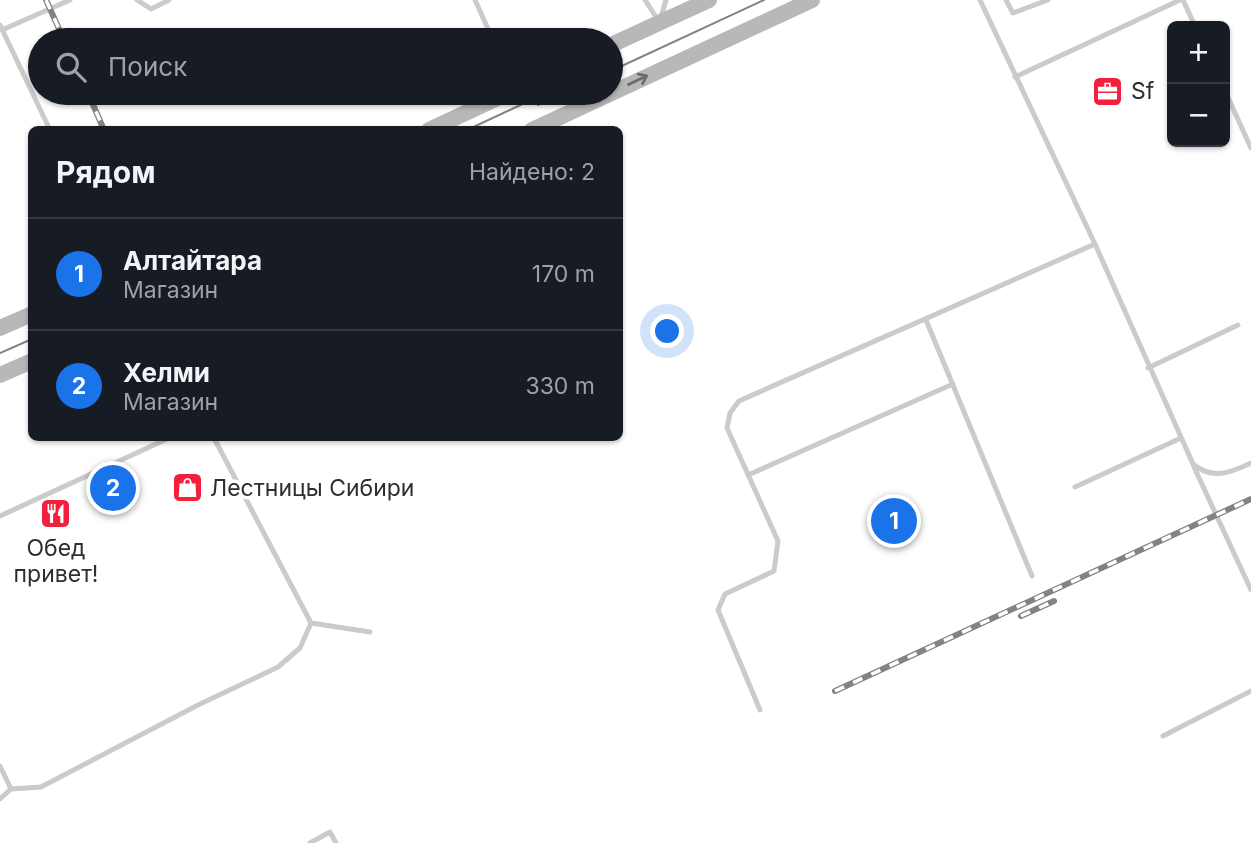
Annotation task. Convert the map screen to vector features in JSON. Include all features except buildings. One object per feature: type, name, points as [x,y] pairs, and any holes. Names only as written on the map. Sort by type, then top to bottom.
[{"type":"main road","points":[[623,40],[709,0]]},
{"type":"main road","points":[[623,87],[812,0]]},
{"type":"main road","points":[[438,126],[483,105]]},
{"type":"main road","points":[[540,126],[585,105]]},
{"type":"main road","points":[[0,328],[28,316]]},
{"type":"main road","points":[[0,375],[28,363]]},
{"type":"lane","points":[[28,84],[1,28],[70,0]]},
{"type":"lane","points":[[137,0],[151,9],[169,0]]},
{"type":"lane","points":[[475,0],[488,28]]},
{"type":"lane","points":[[646,0],[660,23]]},
{"type":"lane","points":[[660,23],[666,0]]},
{"type":"lane","points":[[980,0],[1095,244],[1148,368],[1251,590]]},
{"type":"lane","points":[[1006,0],[1013,13],[1048,0]]},
{"type":"lane","points":[[1015,77],[1182,0],[1192,21]]},
{"type":"lane","points":[[1230,102],[1251,148]]},
{"type":"lane","points":[[38,105],[48,126]]},
{"type":"lane","points":[[760,710],[718,610],[725,594],[774,571],[778,541],[727,428],[730,413],[739,401],[1095,244]]},
{"type":"lane","points":[[926,320],[1032,576]]},
{"type":"lane","points":[[1148,368],[1238,325]]},
{"type":"lane","points":[[748,475],[953,384]]},
{"type":"lane","points":[[1075,487],[1181,438]]},
{"type":"lane","points":[[0,516],[162,441]]},
{"type":"lane","points":[[216,441],[312,623]]},
{"type":"lane","points":[[1193,464],[1202,472],[1215,475],[1232,472],[1251,463]]},
{"type":"lane","points":[[312,623],[370,632]]},
{"type":"lane","points":[[0,799],[11,789],[41,787],[198,705],[278,667],[300,649],[312,623]]},
{"type":"lane","points":[[1163,736],[1251,691]]},
{"type":"lane","points":[[0,766],[11,789]]},
{"type":"lane","points":[[310,843],[330,832],[336,843]]},
{"type":"tram line","points":[[623,65],[764,0]]},
{"type":"tram line","points":[[476,126],[520,105]]},
{"type":"tram line","points":[[0,353],[28,341]]},
{"type":"railway","points":[[46,0],[59,28]]},
{"type":"railway","points":[[93,105],[102,126]]},
{"type":"railway","points":[[835,691],[1251,499]]},
{"type":"railway","points":[[1021,616],[1054,601]]},
{"type":"place","name":"Sf","points":[[1108,91]]},
{"type":"place","name":"Хелми","points":[[113,488]]},
{"type":"place","name":"Лестницы Сибири","points":[[187,488]]},
{"type":"place","name":"Обед привет!","points":[[56,514]]},
{"type":"place","name":"Алтайтара","points":[[894,521]]}]
